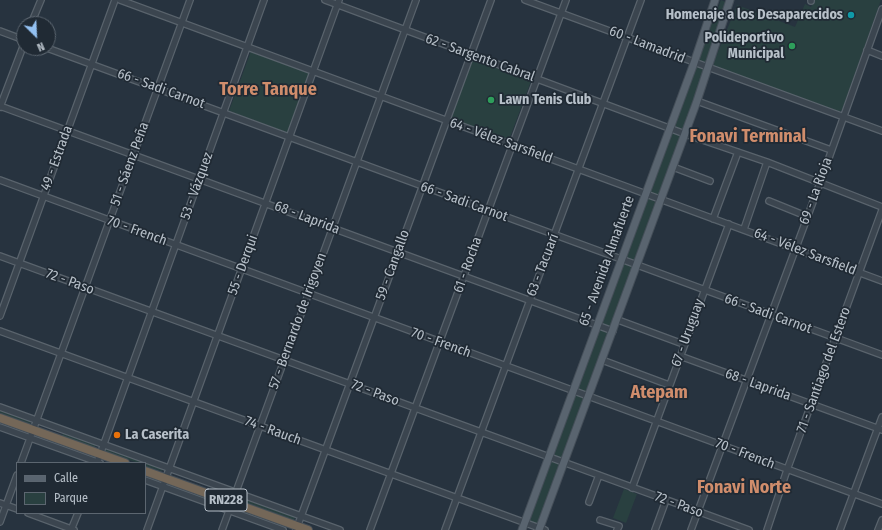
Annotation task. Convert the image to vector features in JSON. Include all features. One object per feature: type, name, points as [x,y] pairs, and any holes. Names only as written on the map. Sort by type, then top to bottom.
[{"type":"highway","points":[[0,418],[33,430],[99,460],[116,462]]},
{"type":"highway","name":"RN228","points":[[146,471],[231,506],[297,528],[308,530]]},
{"type":"main road","name":"65 - Avenida Almafuerte","points":[[523,527],[694,63],[715,0]]},
{"type":"main road","name":"65 - Avenida Almafuerte","points":[[542,529],[564,463],[618,320],[636,265],[697,101],[730,0]]},
{"type":"street","points":[[35,16],[41,0]]},
{"type":"street","name":"49 - Estrada","points":[[0,316],[115,0]]},
{"type":"street","name":"64 - Vélez Sarsfield","points":[[120,0],[882,281]]},
{"type":"street","name":"51 - Sáenz Peña","points":[[21,462],[190,0]]},
{"type":"street","name":"53 - Vázquez","points":[[99,460],[103,444],[264,0]]},
{"type":"street","name":"62 - Sargento Cabral","points":[[325,0],[338,2],[405,31],[685,134],[767,162],[882,207]]},
{"type":"street","name":"57 - Bernardo de Irigoyen","points":[[222,530],[416,0]]},
{"type":"street","name":"59 - Cangallo","points":[[297,528],[398,253],[421,186],[491,0]]},
{"type":"street","name":"60 - Lamadrid","points":[[525,0],[882,131]]},
{"type":"street","name":"61 - Rocha","points":[[370,530],[566,0]]},
{"type":"street","name":"63 - Tacuarí","points":[[445,530],[641,0]]},
{"type":"street","name":"55 - Derqui","points":[[146,530],[218,336],[338,2]]},
{"type":"street","name":"69 - La Rioja","points":[[691,530],[806,216],[820,183],[842,117],[882,9]]},
{"type":"street","points":[[0,31],[16,37]]},
{"type":"street","points":[[867,50],[882,56]]},
{"type":"street","name":"66 - Sadi Carnot","points":[[56,51],[882,355]]},
{"type":"street","points":[[0,106],[19,56]]},
{"type":"street","points":[[697,101],[831,150]]},
{"type":"street","name":"68 - Laprida","points":[[0,106],[613,331]]},
{"type":"street","points":[[714,219],[738,152]]},
{"type":"street","points":[[744,229],[767,162]]},
{"type":"street","points":[[673,167],[710,181]]},
{"type":"street","name":"70 - French","points":[[0,180],[308,295],[589,396],[656,422],[882,504]]},
{"type":"street","points":[[769,201],[806,216]]},
{"type":"street","name":"71 - Santiago del Estero","points":[[767,530],[858,272],[882,210]]},
{"type":"street","name":"67 - Uruguay","points":[[632,488],[683,344],[729,224]]},
{"type":"street","name":"72 - Paso","points":[[0,256],[749,530]]},
{"type":"street","points":[[618,320],[683,344]]},
{"type":"street","name":"74 - Rauch","points":[[0,331],[390,475],[457,498],[523,527],[542,529]]},
{"type":"street","name":"68 - Laprida","points":[[680,356],[880,429]]},
{"type":"street","points":[[602,360],[669,385]]},
{"type":"street","points":[[0,407],[340,530]]},
{"type":"street","points":[[840,530],[880,429],[882,417]]},
{"type":"street","points":[[0,427],[99,460]]},
{"type":"street","points":[[589,502],[599,475]]},
{"type":"street","points":[[0,522],[16,478]]},
{"type":"street","points":[[146,480],[231,506],[283,530]]},
{"type":"street","points":[[655,530],[666,500]]},
{"type":"street","points":[[0,502],[16,509]]},
{"type":"street","points":[[31,514],[72,530],[78,514]]},
{"type":"street","points":[[600,520],[618,528]]},
{"type":"street","points":[[878,530],[882,520]]},
{"type":"green space","points":[[721,0],[730,4],[707,63],[698,60]]},
{"type":"green space","name":"Polideportivo Municipal","points":[[814,0],[881,0],[842,110],[837,113],[714,67],[713,64],[737,5],[795,27],[805,4],[811,7]]},
{"type":"green space","points":[[251,51],[311,73],[288,133],[229,111]]},
{"type":"green space","name":"Lawn Tenis Club","points":[[472,59],[531,81],[509,140],[450,119]]},
{"type":"green space","points":[[696,66],[705,70],[683,130],[674,126]]},
{"type":"green space","points":[[672,132],[681,136],[659,196],[650,192]]},
{"type":"green space","points":[[647,198],[656,202],[634,261],[625,258]]},
{"type":"green space","points":[[624,263],[633,266],[611,327],[602,323]]},
{"type":"green space","points":[[599,329],[609,332],[587,393],[578,389]]},
{"type":"green space","points":[[575,395],[584,398],[562,459],[553,455]]},
{"type":"green space","points":[[0,409],[31,421],[30,424],[0,413]]},
{"type":"green space","points":[[63,432],[96,444],[95,448],[62,436]]},
{"type":"green space","points":[[107,447],[163,467],[162,471],[146,466],[146,462],[135,462],[105,451]]},
{"type":"green space","points":[[550,461],[559,464],[538,525],[528,521]]},
{"type":"green space","points":[[624,489],[637,494],[626,523],[613,518]]},
{"type":"green space","points":[[241,495],[296,515],[294,520],[239,500]]},
{"type":"place","name":"Homenaje a los Desaparecidos","points":[[851,15]]},
{"type":"place","name":"Polideportivo Municipal","points":[[792,46]]},
{"type":"place","name":"Lawn Tenis Club","points":[[491,100]]},
{"type":"place","name":"La Caserita","points":[[117,435]]},
{"type":"district","name":"Torre Tanque","points":[[268,90]]},
{"type":"district","name":"Fonavi Terminal","points":[[748,137]]},
{"type":"district","name":"Atepam","points":[[659,393]]},
{"type":"district","name":"Fonavi Norte","points":[[744,488]]}]
